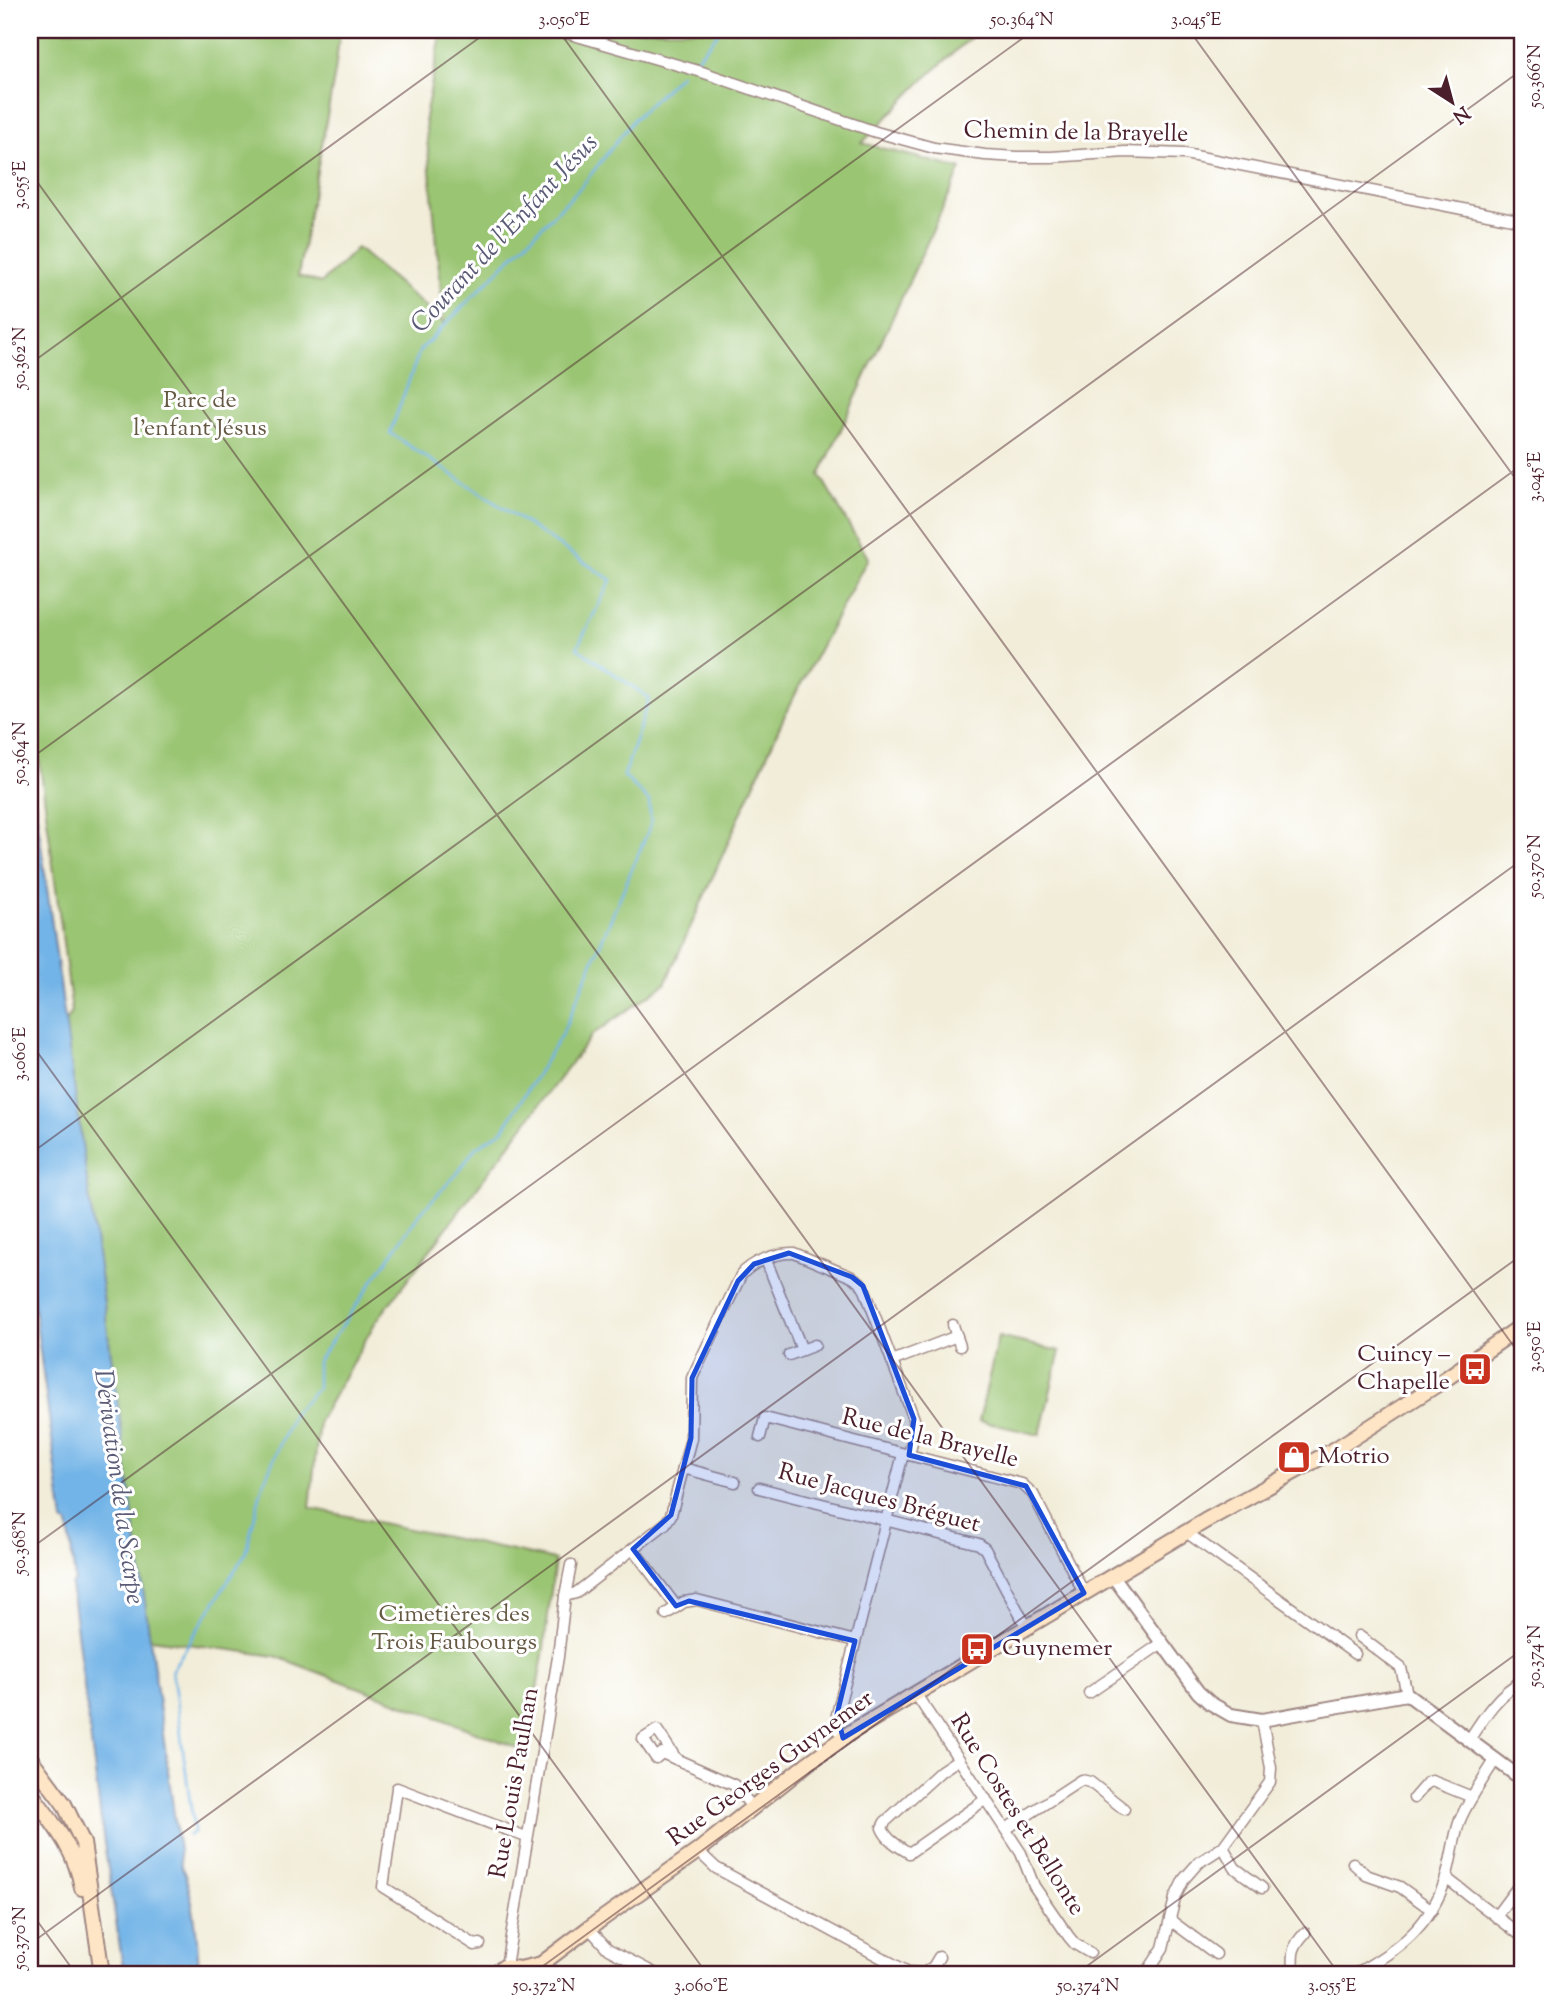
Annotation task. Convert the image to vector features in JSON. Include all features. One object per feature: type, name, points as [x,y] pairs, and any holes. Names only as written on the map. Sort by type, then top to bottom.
[{"type":"main road","name":"Rue Georges Guynemer","points":[[508,1971],[533,1969],[698,1851],[843,1738],[1084,1592],[1324,1455],[1453,1374],[1523,1325]]},
{"type":"main road","points":[[30,1758],[64,1804],[80,1836],[87,1862],[102,1974]]},
{"type":"main road","points":[[30,1792],[63,1838],[76,1864],[93,1974]]},
{"type":"street","name":"Chemin de la Brayelle","points":[[556,30],[702,72],[876,132],[934,148],[1017,157],[1125,152],[1185,154],[1523,221]]},
{"type":"street","points":[[565,1597],[576,1593],[668,1520],[692,1433],[692,1378],[741,1275],[749,1267],[784,1253],[793,1253],[856,1279],[865,1290],[915,1424],[914,1435],[886,1519],[837,1714],[837,1727],[843,1738]]},
{"type":"street","points":[[766,1260],[802,1350]]},
{"type":"street","points":[[892,1361],[959,1341],[953,1325]]},
{"type":"street","points":[[789,1355],[815,1345]]},
{"type":"street","name":"Rue de la Brayelle","points":[[760,1437],[765,1418],[1018,1482],[1033,1494],[1084,1592]]},
{"type":"street","points":[[683,1468],[735,1482]]},
{"type":"street","name":"Rue Jacques Bréguet","points":[[759,1488],[975,1542],[982,1546],[1027,1626]]},
{"type":"street","points":[[1186,1532],[1355,1654]]},
{"type":"street","points":[[633,1549],[676,1606]]},
{"type":"street","name":"Rue Louis Paulhan","points":[[508,1971],[526,1837],[558,1657],[571,1565]]},
{"type":"street","points":[[1113,1576],[1198,1692],[1210,1703],[1231,1715],[1262,1720],[1407,1695],[1523,1780]]},
{"type":"street","points":[[666,1614],[684,1602],[697,1600],[855,1641]]},
{"type":"street","points":[[1359,1636],[1401,1668],[1407,1695]]},
{"type":"street","points":[[1088,1693],[1162,1643]]},
{"type":"street","points":[[1469,1740],[1490,1709],[1513,1686],[1523,1681]]},
{"type":"street","name":"Rue Costes et Bellonte","points":[[915,1693],[1024,1858],[1034,1886],[1069,1937],[1090,1953]]},
{"type":"street","points":[[1146,1974],[1163,1948],[1175,1898],[1184,1879],[1198,1863],[1223,1847],[1270,1782],[1271,1768],[1262,1720]]},
{"type":"street","points":[[959,1759],[886,1820],[883,1831],[889,1839],[909,1853],[986,1799]]},
{"type":"street","points":[[1355,1974],[1399,1948],[1432,1910],[1446,1878],[1458,1828],[1472,1797],[1496,1759]]},
{"type":"street","points":[[677,1760],[731,1783],[753,1808]]},
{"type":"street","points":[[1006,1829],[1081,1780],[1090,1782],[1124,1809]]},
{"type":"street","points":[[1414,1798],[1432,1780],[1472,1797]]},
{"type":"street","points":[[480,1944],[475,1945],[383,1887],[397,1788],[526,1837]]},
{"type":"street","points":[[1223,1847],[1235,1868],[1262,1888]]},
{"type":"street","points":[[698,1851],[716,1868],[908,1972],[924,1973],[933,1967],[939,1957]]},
{"type":"street","points":[[1353,1863],[1366,1875],[1400,1887],[1432,1910]]},
{"type":"street","points":[[1446,1878],[1523,1937]]},
{"type":"street","points":[[1496,1916],[1523,1880]]},
{"type":"street","points":[[1170,1920],[1216,1954]]},
{"type":"street","points":[[589,1928],[608,1949],[653,1973]]},
{"type":"street","points":[[1293,1974],[1294,1945],[1305,1933]]},
{"type":"highlighted area","points":[[789,1253],[852,1277],[863,1286],[914,1419],[909,1455],[1026,1486],[1084,1593],[843,1738],[837,1714],[855,1641],[689,1601],[676,1606],[633,1549],[671,1515],[691,1438],[692,1378],[738,1281],[754,1264]]},
{"type":"green space","points":[[30,30],[340,30],[335,72],[298,276],[321,283],[357,248],[444,323],[425,117],[442,30],[979,30],[920,83],[862,143],[961,169],[820,475],[868,558],[788,708],[665,984],[592,1035],[375,1323],[319,1421],[310,1508],[555,1560],[543,1655],[526,1751],[275,1656],[93,1631],[30,1161],[30,1069],[72,1012],[30,687]]},
{"type":"green space","points":[[998,1337],[1060,1351],[1040,1435],[979,1421]]},
{"type":"water","name":"Dérivation de la Scarpe","points":[[30,764],[181,1865],[194,1919],[199,1974],[124,1974],[103,1836],[71,1585],[75,1580],[68,1524],[63,1521],[30,1278]]},
{"type":"waterway","name":"Courant de l'Enfant Jésus","points":[[694,61],[721,30]]},
{"type":"waterway","name":"Courant de l'Enfant Jésus","points":[[188,1836],[194,1831],[172,1670],[245,1554],[263,1484],[293,1414],[317,1388],[317,1362],[420,1213],[457,1174],[475,1148],[503,1130],[563,1032],[651,824],[649,801],[624,776],[649,698],[577,648],[611,580],[390,433],[420,350],[581,187],[634,119],[681,74]]},
{"type":"place","name":"Cuincy – Chapelle","points":[[1475,1369]]},
{"type":"place","name":"Motrio","points":[[1294,1457]]},
{"type":"place","name":"Guynemer","points":[[977,1649]]},
{"type":"park label","name":"Parc de l'enfant Jésus","points":[[200,415]]},
{"type":"park label","name":"Cimetières des Trois Faubourgs","points":[[454,1629]]}]
